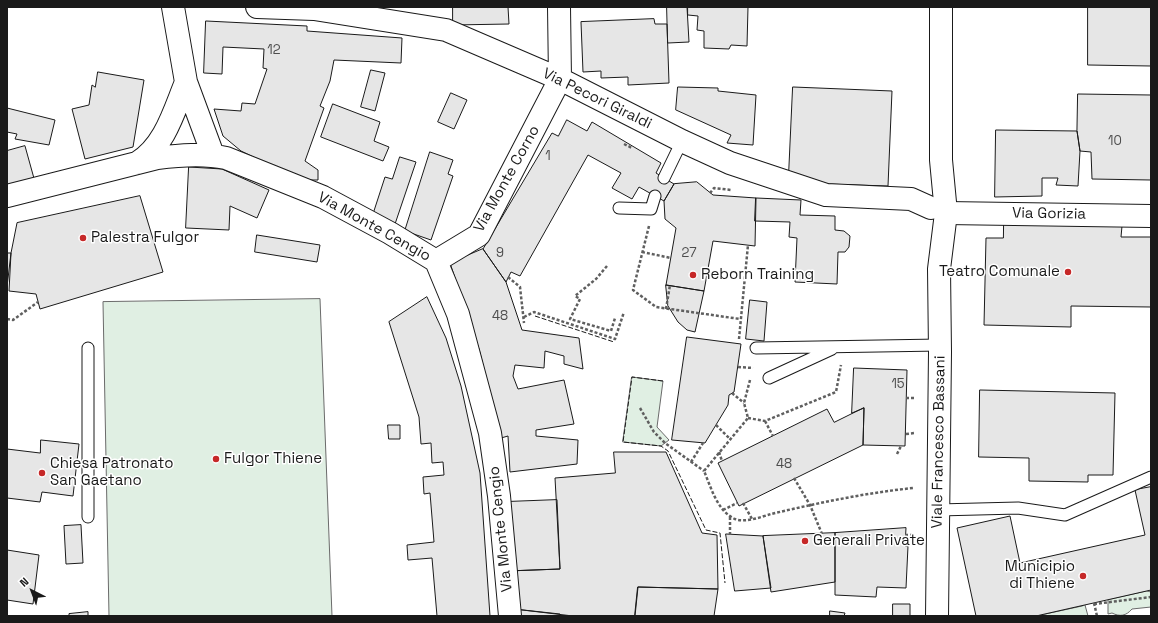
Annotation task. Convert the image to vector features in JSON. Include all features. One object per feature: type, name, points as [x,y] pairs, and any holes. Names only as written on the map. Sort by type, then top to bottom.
[{"type":"street","points":[[174,7],[186,82],[213,155]]},
{"type":"street","name":"Via Pecori Giraldi","points":[[257,7],[314,10],[446,30],[560,79],[682,141],[730,162],[826,195],[911,199],[939,210]]},
{"type":"street","points":[[559,7],[560,79]]},
{"type":"street","name":"Viale Francesco Bassani","points":[[937,616],[940,345],[939,210],[941,160],[941,7]]},
{"type":"street","name":"Via Monte Corno","points":[[436,261],[479,235],[560,79]]},
{"type":"street","points":[[132,166],[146,158],[163,137],[186,82]]},
{"type":"street","name":"Via Monte Cengio","points":[[7,196],[132,166],[157,158],[182,154],[213,155],[226,158],[323,197],[436,261],[458,314],[490,433],[499,496],[510,616]]},
{"type":"street","name":"Via Gorizia","points":[[939,210],[1151,216]]},
{"type":"lane","points":[[664,178],[682,141]]},
{"type":"lane","points":[[619,208],[651,209],[655,196]]},
{"type":"lane","points":[[756,348],[840,348],[940,345]]},
{"type":"lane","points":[[88,348],[88,517]]},
{"type":"lane","points":[[768,378],[840,348]]},
{"type":"lane","points":[[938,510],[1018,508],[1065,515],[1151,477]]},
{"type":"path","points":[[624,144],[632,148]]},
{"type":"path","points":[[710,193],[714,188],[734,190]]},
{"type":"path","points":[[651,218],[633,290],[656,307],[740,319]]},
{"type":"path","points":[[738,344],[748,245]]},
{"type":"path","points":[[642,252],[671,258]]},
{"type":"path","points":[[607,266],[596,279],[575,296],[580,299],[570,319],[611,331],[614,318]]},
{"type":"path","points":[[508,277],[520,287],[524,323]]},
{"type":"path","points":[[666,308],[670,285]]},
{"type":"path","points":[[7,320],[13,320],[38,302]]},
{"type":"path","points":[[524,317],[534,312],[616,339],[624,312]]},
{"type":"path","points":[[748,418],[744,403],[753,368],[756,348]]},
{"type":"path","points":[[748,418],[765,421],[836,392],[840,348]]},
{"type":"path","points":[[738,367],[753,368]]},
{"type":"path","points":[[732,393],[744,403]]},
{"type":"path","points":[[906,398],[917,398]]},
{"type":"path","points":[[640,408],[654,432],[665,443],[704,471],[714,495],[723,510],[736,519],[752,519],[810,505],[913,488]]},
{"type":"path","points":[[704,471],[719,451],[748,418]]},
{"type":"path","points":[[765,421],[773,436]]},
{"type":"path","points":[[716,425],[730,439]]},
{"type":"path","points":[[906,434],[916,433]]},
{"type":"path","points":[[691,462],[703,443]]},
{"type":"path","points":[[898,454],[901,446]]},
{"type":"path","points":[[719,451],[722,461]]},
{"type":"path","points":[[794,478],[810,505],[822,534]]},
{"type":"path","points":[[723,510],[737,503]]},
{"type":"path","points":[[743,503],[752,519]]},
{"type":"path","points":[[730,516],[730,535]]},
{"type":"path","points":[[905,534],[914,535]]},
{"type":"path","points":[[1097,616],[1094,604],[1151,597]]},
{"type":"green space","name":"Fulgor Thiene","points":[[320,299],[332,616],[109,616],[103,302]]},
{"type":"green space","points":[[632,377],[663,381],[657,427],[669,440],[661,446],[623,442]]},
{"type":"green space","points":[[1147,591],[1151,592],[1151,607],[1132,609],[1123,615],[1112,613],[1108,614],[1108,600]]},
{"type":"green space","points":[[1085,605],[1088,616],[1036,616],[1082,606]]},
{"type":"building","points":[[453,7],[508,7],[509,24],[453,25]]},
{"type":"building","points":[[667,7],[687,7],[689,42],[668,43]]},
{"type":"building","points":[[688,7],[748,7],[747,46],[731,45],[729,49],[704,48],[704,31],[697,30],[698,16],[688,15]]},
{"type":"building","points":[[1088,7],[1151,7],[1151,66],[1088,65]]},
{"type":"building","points":[[654,19],[655,24],[667,24],[669,83],[628,85],[628,77],[601,78],[601,71],[583,72],[581,22]]},
{"type":"building","points":[[206,21],[307,26],[307,31],[402,38],[401,63],[334,60],[330,81],[320,106],[324,108],[305,161],[318,170],[318,180],[300,180],[241,151],[223,136],[214,109],[241,111],[242,103],[255,104],[267,69],[263,68],[264,49],[223,47],[222,74],[204,73]]},
{"type":"building","points":[[371,70],[385,73],[375,111],[361,107]]},
{"type":"building","points":[[98,72],[144,80],[133,147],[85,159],[72,109],[89,105],[92,85],[95,87]]},
{"type":"building","points":[[678,87],[718,88],[718,91],[756,95],[753,145],[727,143],[731,135],[676,110]]},
{"type":"building","points":[[793,87],[892,91],[888,186],[826,184],[789,174]]},
{"type":"building","points":[[451,93],[467,100],[454,129],[438,122]]},
{"type":"building","points":[[1078,94],[1151,95],[1151,180],[1092,179],[1091,152],[1080,151],[1077,131]]},
{"type":"building","points":[[333,104],[380,122],[374,141],[389,147],[383,161],[321,137]]},
{"type":"building","points":[[7,108],[55,120],[49,145],[15,139],[17,134],[7,132]]},
{"type":"building","points":[[567,120],[587,131],[592,122],[661,163],[656,173],[674,184],[664,201],[639,187],[632,199],[612,188],[621,173],[588,155],[520,276],[511,272],[506,282],[483,249],[552,133],[558,136]]},
{"type":"building","points":[[996,130],[1077,131],[1080,151],[1078,186],[1056,185],[1058,178],[1042,178],[1042,196],[995,197]]},
{"type":"building","points":[[25,146],[35,182],[7,190],[7,151]]},
{"type":"building","points":[[430,152],[453,160],[448,174],[453,176],[431,240],[405,231]]},
{"type":"building","points":[[400,157],[416,162],[394,227],[371,220],[385,177],[392,179]]},
{"type":"building","points":[[189,167],[222,169],[269,190],[257,218],[230,206],[229,230],[186,228]]},
{"type":"building","points":[[697,182],[713,195],[756,198],[755,246],[713,241],[704,291],[666,285],[676,228],[665,219],[664,201],[674,184]]},
{"type":"building","name":"Palestra Fulgor","points":[[140,196],[163,272],[40,309],[36,294],[9,291],[11,253],[17,223]]},
{"type":"building","points":[[756,198],[801,200],[800,215],[835,216],[835,230],[844,231],[850,236],[849,247],[845,252],[838,252],[837,284],[795,282],[797,238],[789,237],[790,222],[755,221]]},
{"type":"building","name":"Teatro Comunale","points":[[1004,223],[1122,226],[1121,237],[1151,237],[1151,307],[1071,306],[1071,327],[984,325],[986,238],[1003,238]]},
{"type":"building","points":[[257,235],[320,245],[317,262],[255,252]]},
{"type":"building","points":[[483,249],[506,282],[522,330],[579,338],[583,369],[564,364],[564,356],[545,351],[544,368],[515,365],[513,376],[518,389],[564,380],[574,424],[536,430],[536,436],[578,440],[577,464],[510,472],[508,436],[501,438],[479,349],[450,263]]},
{"type":"building","points":[[7,253],[11,253],[7,287]]},
{"type":"building","points":[[666,285],[704,291],[695,332],[687,330],[678,322],[668,306]]},
{"type":"building","points":[[427,297],[446,338],[461,386],[480,473],[490,616],[437,616],[432,558],[408,560],[407,545],[434,542],[430,493],[424,494],[423,477],[444,475],[443,462],[432,463],[431,443],[421,444],[419,417],[389,322]]},
{"type":"building","points":[[750,300],[767,302],[764,341],[746,339]]},
{"type":"building","points":[[687,337],[741,344],[734,392],[729,395],[728,405],[705,443],[672,440]]},
{"type":"building","points":[[854,368],[907,370],[905,446],[863,445],[864,408],[852,413]]},
{"type":"building","points":[[980,390],[1115,393],[1113,475],[1088,475],[1088,482],[1029,481],[1029,458],[979,457]]},
{"type":"building","points":[[864,408],[863,445],[739,506],[718,463],[827,409],[834,422]]},
{"type":"building","points":[[388,425],[400,425],[400,439],[389,439]]},
{"type":"building","name":"Chiesa Patronato San Gaetano","points":[[41,440],[79,444],[73,496],[42,492],[40,502],[7,498],[7,449],[40,453]]},
{"type":"building","points":[[614,452],[666,452],[702,533],[717,535],[718,589],[638,587],[635,616],[573,616],[514,609],[507,571],[560,569],[555,478],[615,473]]},
{"type":"building","points":[[1151,487],[1151,590],[1036,616],[976,616],[957,528],[1010,516],[1020,563],[1145,535],[1135,490]]},
{"type":"building","points":[[557,500],[560,569],[507,571],[505,502]]},
{"type":"building","points":[[81,525],[83,563],[66,564],[64,526]]},
{"type":"building","points":[[906,528],[905,546],[908,546],[906,588],[877,587],[876,597],[835,595],[835,533]]},
{"type":"building","points":[[835,533],[835,582],[771,592],[763,536]]},
{"type":"building","points":[[726,534],[763,536],[771,588],[735,591]]},
{"type":"building","points":[[7,550],[39,555],[33,604],[7,600]]},
{"type":"building","points":[[638,587],[718,589],[714,616],[635,616]]},
{"type":"building","points":[[893,604],[910,604],[910,616],[893,616]]},
{"type":"building","points":[[514,609],[560,614],[560,616],[515,616]]},
{"type":"building","points":[[830,611],[845,613],[844,616],[830,616]]},
{"type":"building","points":[[88,612],[88,616],[69,616],[69,614]]},
{"type":"fence","points":[[535,316],[614,342]]},
{"type":"fence","points":[[663,381],[632,377],[623,442],[661,446],[668,451],[706,530],[720,533],[725,583]]},
{"type":"place","name":"Palestra Fulgor","points":[[83,238]]},
{"type":"place","name":"Teatro Comunale","points":[[1068,272]]},
{"type":"place","name":"Reborn Training","points":[[693,275]]},
{"type":"place","name":"Fulgor Thiene","points":[[216,459]]},
{"type":"place","name":"Chiesa Patronato San Gaetano","points":[[42,473]]},
{"type":"place","name":"Generali Private","points":[[805,541]]},
{"type":"place","name":"Municipio di Thiene","points":[[1083,576]]}]
